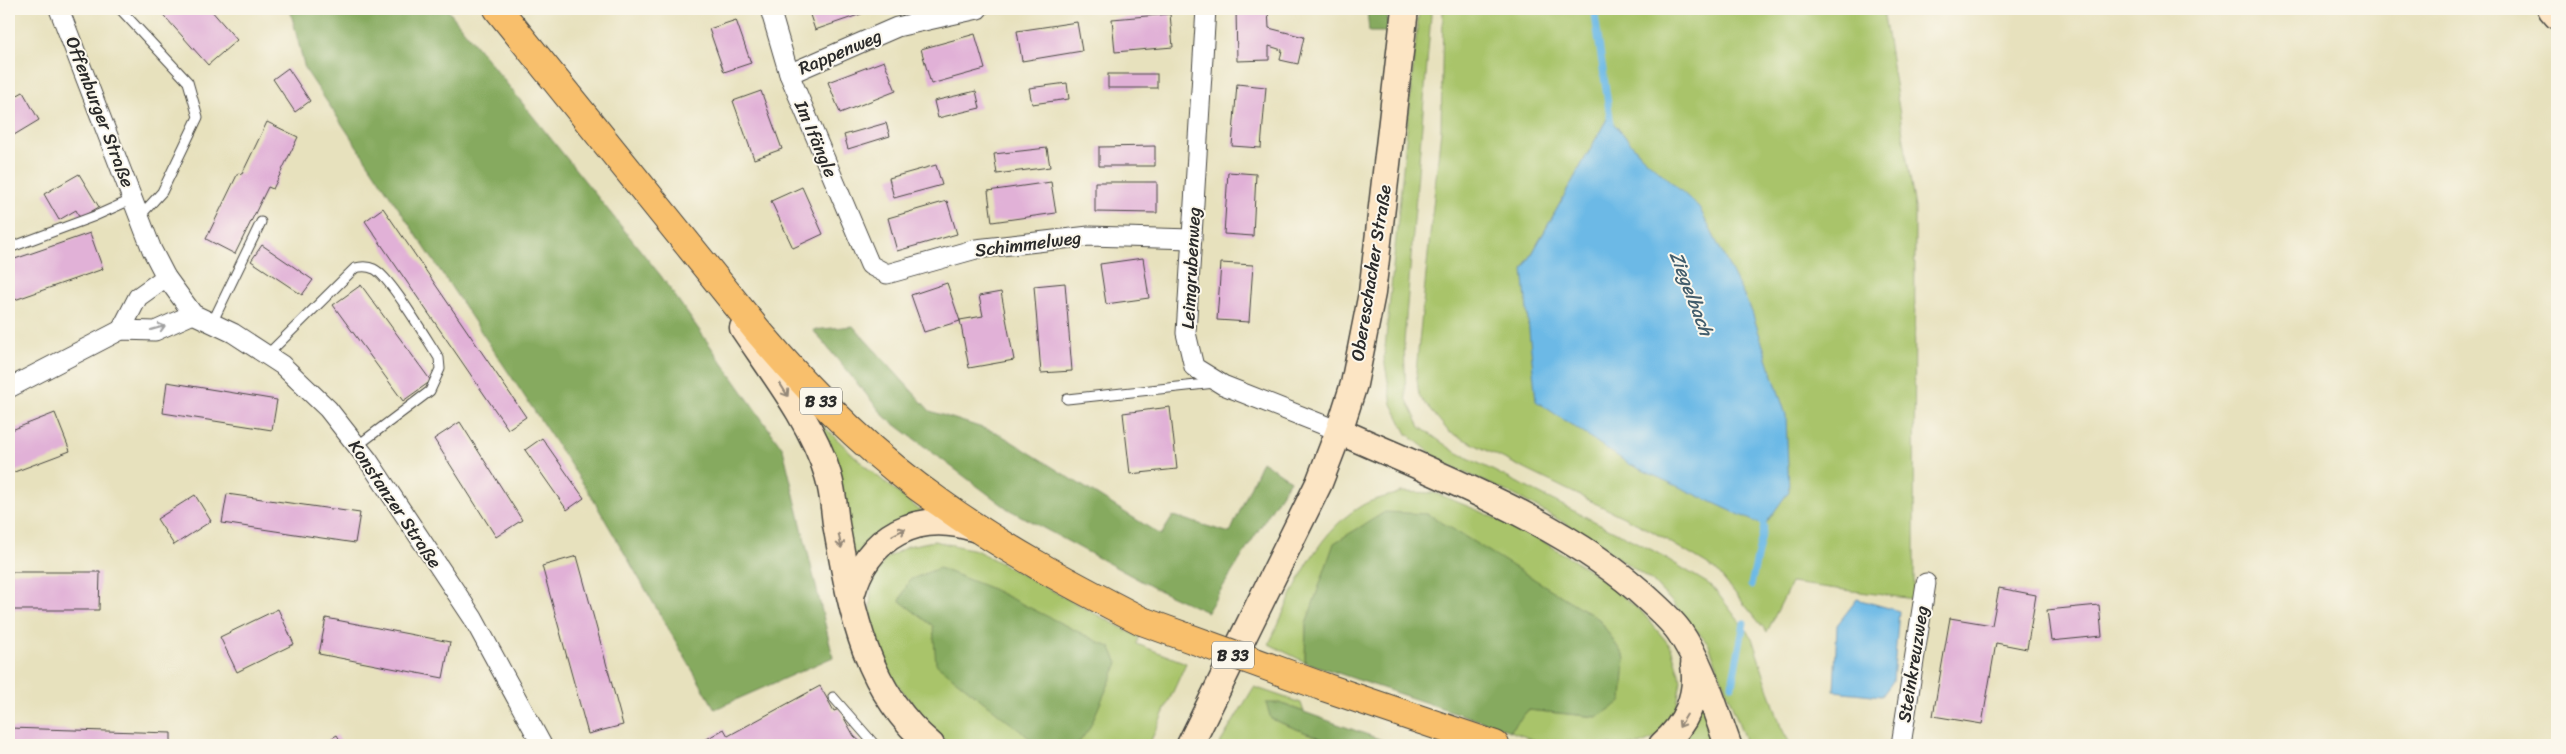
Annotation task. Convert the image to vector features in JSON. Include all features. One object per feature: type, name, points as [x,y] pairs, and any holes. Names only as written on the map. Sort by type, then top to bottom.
[{"type":"main road","name":"B 33","points":[[498,9],[790,369],[826,406],[899,472],[977,529],[1054,574],[1142,621],[1324,687],[1495,745]]},
{"type":"main road","name":"Obereschacher Straße","points":[[1190,745],[1319,483],[1339,431],[1354,384],[1372,293],[1405,9]]},
{"type":"main road","points":[[2551,9],[2557,16]]},
{"type":"main road","points":[[690,248],[784,390],[819,449],[829,477],[850,597],[861,642],[880,685],[908,724],[931,745]]},
{"type":"main road","points":[[1339,431],[1463,487],[1530,520],[1577,546],[1636,588],[1666,616],[1688,645],[1728,745]]},
{"type":"main road","points":[[850,597],[862,566],[884,541],[897,532],[928,522],[961,524],[977,529]]},
{"type":"main road","points":[[1662,745],[1680,727],[1692,701],[1695,686],[1693,657]]},
{"type":"street","name":"Offenburger Straße","points":[[59,9],[136,207],[166,277],[193,314]]},
{"type":"street","name":"Im Ifängle","points":[[770,9],[788,74],[870,266]]},
{"type":"street","name":"Rappenweg","points":[[788,74],[898,27],[978,9]]},
{"type":"street","name":"Leimgrubenweg","points":[[1206,9],[1186,333],[1194,367],[1218,382],[1339,431]]},
{"type":"street","name":"Schimmelweg","points":[[870,266],[887,274],[976,249],[1089,236],[1192,239]]},
{"type":"street","points":[[121,330],[138,297],[166,277]]},
{"type":"street","points":[[9,388],[121,330],[155,331],[193,314]]},
{"type":"street","name":"Konstanzer Straße","points":[[193,314],[233,333],[282,365],[328,409],[357,446],[473,618],[542,745]]},
{"type":"street","name":"Steinkreuzweg","points":[[1901,745],[1926,583]]},
{"type":"lane","name":"Offenburger Straße","points":[[120,9],[188,82],[198,117],[162,192],[136,207]]},
{"type":"lane","points":[[9,248],[136,207]]},
{"type":"lane","points":[[212,323],[261,222]]},
{"type":"lane","points":[[267,355],[355,268],[364,266],[376,269],[389,283],[439,358],[440,369],[430,391],[357,446]]},
{"type":"lane","points":[[1067,399],[1218,382]]},
{"type":"lane","points":[[833,697],[875,745]]},
{"type":"green space","points":[[290,9],[447,9],[661,276],[783,449],[833,657],[715,709],[590,494],[305,69]]},
{"type":"green space","points":[[1367,9],[1388,9],[1387,32],[1369,32]]},
{"type":"green space","points":[[1419,9],[1430,9],[1431,15],[1404,342],[1406,398],[1420,427],[1454,451],[1654,551],[1712,586],[1752,638],[1781,727],[1791,745],[1747,745],[1709,645],[1652,581],[1584,534],[1516,496],[1444,463],[1407,434],[1392,404],[1384,358]]},
{"type":"green space","points":[[1443,9],[1883,9],[1915,208],[1914,599],[1791,583],[1767,632],[1716,570],[1650,530],[1449,432],[1419,396],[1416,371],[1441,129]],"holes":[[[1608,117],[1641,155],[1523,270]]]},
{"type":"green space","points":[[853,326],[930,411],[998,433],[1161,535],[1173,516],[1230,533],[1262,461],[1290,480],[1207,612],[1156,589],[1008,509],[885,417],[813,330]]},
{"type":"green space","points":[[814,417],[865,466],[928,517],[849,573]]},
{"type":"green space","points":[[1401,492],[1435,493],[1482,512],[1541,540],[1594,573],[1642,612],[1671,647],[1681,680],[1676,711],[1659,736],[1640,745],[1547,745],[1510,731],[1528,710],[1598,717],[1306,624],[1305,662],[1269,644],[1305,568],[1329,533],[1344,518],[1361,506]]},
{"type":"green space","points":[[1385,512],[1428,514],[1599,619],[1625,658],[1622,701],[1598,717],[1528,710],[1510,731],[1305,662],[1306,624],[1334,543]]},
{"type":"green space","points":[[934,541],[976,550],[1139,637],[1137,644],[1186,663],[1149,745],[951,745],[937,734],[885,669],[870,617],[871,584],[885,559],[908,546]]},
{"type":"green space","points":[[939,568],[990,588],[1111,648],[1118,663],[1089,729],[1077,745],[1038,745],[936,664],[933,626],[900,601],[909,580]]},
{"type":"green space","points":[[1254,687],[1301,703],[1304,712],[1279,703],[1271,719],[1338,745],[1288,745],[1270,740],[1268,745],[1219,745]]},
{"type":"green space","points":[[1702,690],[1720,745],[1678,745]]},
{"type":"green space","points":[[1266,703],[1279,703],[1396,745],[1338,745],[1271,719]]},
{"type":"water","points":[[1608,117],[1641,155],[1699,207],[1752,312],[1786,415],[1789,491],[1764,526],[1629,464],[1536,401],[1523,270]]},
{"type":"water","points":[[1857,599],[1899,611],[1893,681],[1882,696],[1834,691],[1837,625]]},
{"type":"building","points":[[158,9],[210,9],[237,40],[208,65]]},
{"type":"building","points":[[808,9],[866,9],[867,12],[815,30]]},
{"type":"building","points":[[1236,9],[1268,9],[1269,28],[1304,37],[1298,64],[1280,60],[1282,50],[1269,46],[1269,60],[1237,61]]},
{"type":"building","points":[[1170,14],[1173,47],[1115,52],[1112,19]]},
{"type":"building","points":[[736,20],[751,63],[724,72],[709,29]]},
{"type":"building","points":[[1077,22],[1082,51],[1022,61],[1017,31]]},
{"type":"building","points":[[975,34],[985,69],[931,84],[921,49]]},
{"type":"building","points":[[884,61],[896,91],[840,113],[828,82]]},
{"type":"building","points":[[288,68],[310,101],[295,112],[273,79]]},
{"type":"building","points":[[1108,74],[1157,74],[1157,88],[1108,88]]},
{"type":"building","points":[[1067,83],[1069,99],[1032,104],[1029,88]]},
{"type":"building","points":[[1237,84],[1266,87],[1261,148],[1232,146]]},
{"type":"building","points":[[761,91],[782,149],[754,159],[733,101]]},
{"type":"building","points":[[976,91],[980,108],[938,118],[934,101]]},
{"type":"building","points":[[23,92],[39,120],[9,138],[9,100]]},
{"type":"building","points":[[267,122],[298,137],[273,189],[268,187],[235,254],[206,239],[238,173],[242,174]]},
{"type":"building","points":[[886,123],[890,136],[848,149],[844,135]]},
{"type":"building","points":[[1155,146],[1155,166],[1099,166],[1099,147]]},
{"type":"building","points":[[1047,148],[1050,167],[997,174],[994,154]]},
{"type":"building","points":[[936,165],[942,185],[894,198],[889,178]]},
{"type":"building","points":[[1228,172],[1256,174],[1253,236],[1224,234]]},
{"type":"building","points":[[79,174],[99,207],[80,218],[76,210],[59,220],[44,194]]},
{"type":"building","points":[[1051,182],[1056,213],[992,222],[988,191]]},
{"type":"building","points":[[1095,182],[1157,182],[1157,213],[1095,212]]},
{"type":"building","points":[[802,187],[823,234],[793,248],[771,201]]},
{"type":"building","points":[[947,201],[957,234],[897,251],[888,218]]},
{"type":"building","points":[[383,208],[526,417],[508,429],[365,221]]},
{"type":"building","points":[[90,233],[103,269],[9,302],[9,261]]},
{"type":"building","points":[[262,245],[313,280],[302,295],[251,261]]},
{"type":"building","points":[[1143,258],[1149,298],[1106,304],[1100,264]]},
{"type":"building","points":[[1221,263],[1253,265],[1249,322],[1217,320]]},
{"type":"building","points":[[947,283],[960,321],[924,332],[911,295]]},
{"type":"building","points":[[1065,283],[1072,371],[1041,373],[1034,286]]},
{"type":"building","points":[[361,285],[431,381],[403,401],[333,305]]},
{"type":"building","points":[[1001,292],[1014,360],[969,368],[960,320],[983,316],[979,296]]},
{"type":"building","points":[[167,382],[277,400],[272,430],[163,413]]},
{"type":"building","points":[[1170,407],[1177,469],[1130,474],[1123,413]]},
{"type":"building","points":[[55,413],[70,451],[9,474],[9,431]]},
{"type":"building","points":[[460,422],[522,520],[496,537],[434,439]]},
{"type":"building","points":[[542,438],[584,498],[567,510],[525,450]]},
{"type":"building","points":[[227,494],[360,513],[355,543],[222,523]]},
{"type":"building","points":[[195,495],[211,521],[174,545],[157,519]]},
{"type":"building","points":[[577,556],[623,725],[588,734],[542,566]]},
{"type":"building","points":[[9,572],[100,572],[99,610],[9,610]]},
{"type":"building","points":[[1999,588],[2036,595],[2027,649],[1996,643],[1982,724],[1933,716],[1950,618],[1992,625]]},
{"type":"building","points":[[2099,605],[2102,636],[2051,641],[2047,610]]},
{"type":"building","points":[[278,609],[294,644],[237,672],[220,637]]},
{"type":"building","points":[[326,618],[450,642],[443,678],[319,654]]},
{"type":"building","points":[[820,686],[834,711],[839,709],[854,736],[864,745],[707,745],[705,740],[724,729],[728,736]]},
{"type":"building","points":[[9,728],[171,733],[171,745],[9,745]]},
{"type":"building","points":[[337,735],[343,745],[320,745]]},
{"type":"waterway","name":"Ziegelbach","points":[[1594,9],[1611,124]]},
{"type":"waterway","name":"Ziegelbach","points":[[1751,585],[1764,526],[1760,518]]},
{"type":"waterway","name":"Ziegelbach","points":[[1732,685],[1744,623]]}]
